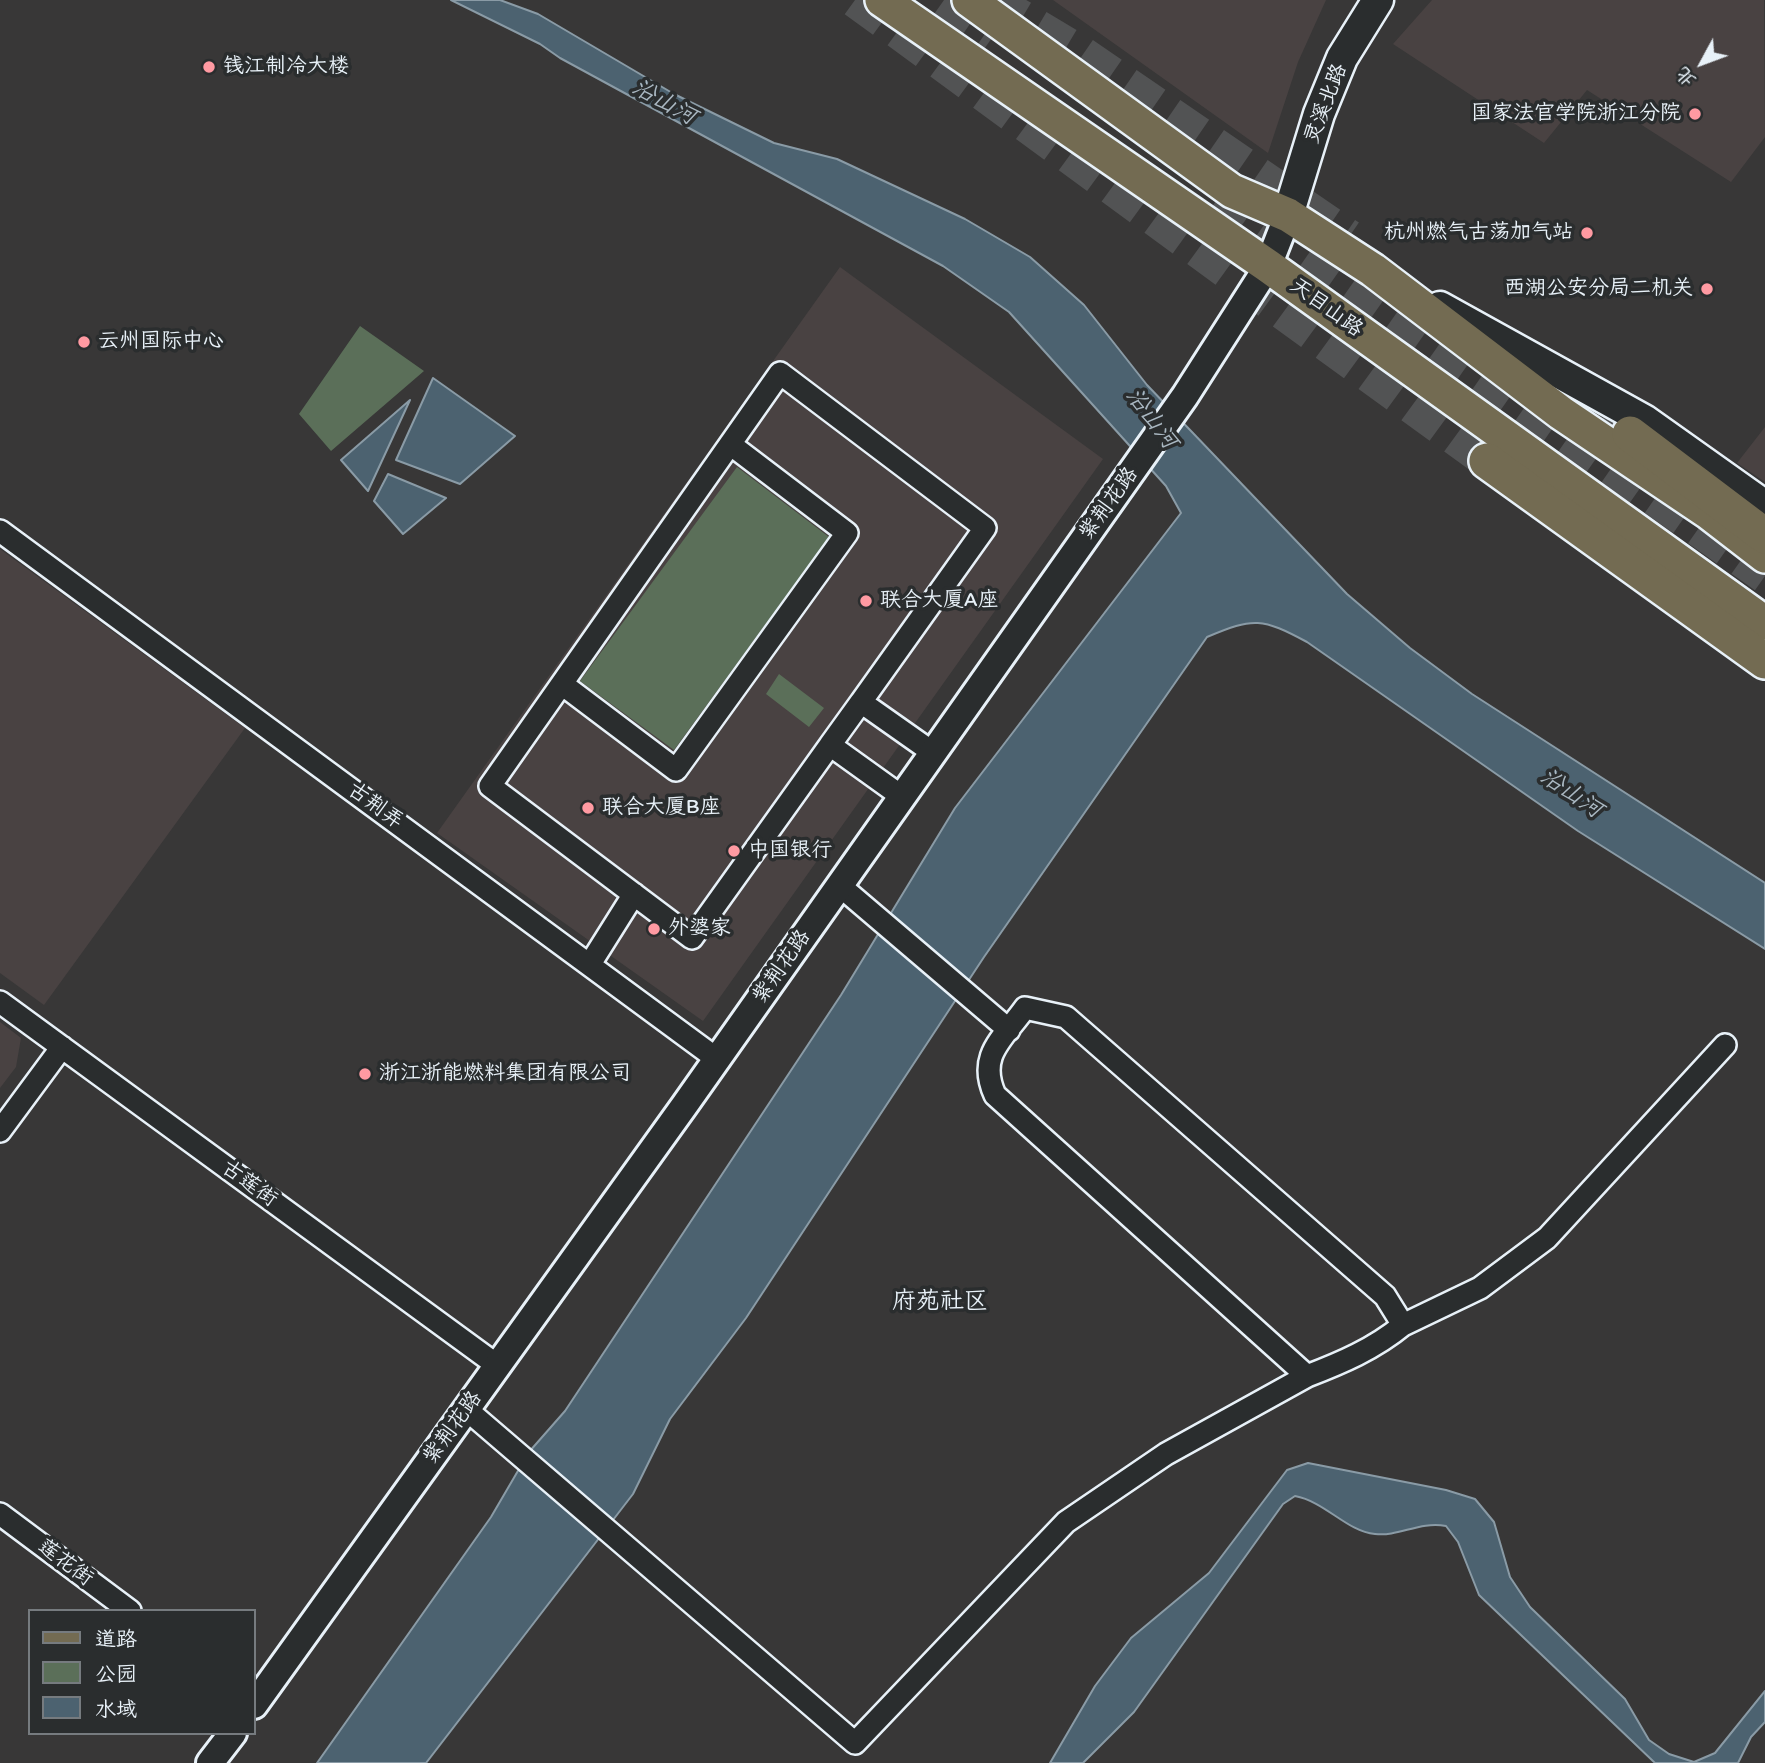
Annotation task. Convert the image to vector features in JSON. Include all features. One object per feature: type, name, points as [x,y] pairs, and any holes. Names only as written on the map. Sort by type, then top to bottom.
[{"type":"highway","points":[[1630,434],[1765,536]]},
{"type":"highway","points":[[1487,461],[1765,661]]},
{"type":"main road","name":"天目山路","points":[[882,0],[1268,266],[1765,623]]},
{"type":"main road","points":[[969,0],[1232,191],[1288,215]]},
{"type":"main road","points":[[1003,0],[1237,170],[1288,215],[1373,270],[1644,420],[1765,506]]},
{"type":"main road","name":"灵溪北路","points":[[1288,215],[1319,114],[1342,58],[1378,0]]},
{"type":"main road","points":[[1373,270],[1561,413],[1708,512],[1765,556]]},
{"type":"street","name":"紫荆花路","points":[[256,1701],[717,1059],[1131,474],[1185,396],[1268,266],[1288,215]]},
{"type":"street","points":[[780,373],[985,528],[692,938],[490,786],[562,684],[780,373]]},
{"type":"street","points":[[562,684],[676,770],[847,533],[730,444]]},
{"type":"street","name":"古荆弄","points":[[0,531],[717,1059]]},
{"type":"street","points":[[861,702],[932,752]]},
{"type":"street","points":[[830,745],[901,796]]},
{"type":"street","points":[[839,885],[1009,1030]]},
{"type":"street","points":[[590,964],[634,894]]},
{"type":"street","name":"古莲街","points":[[0,1002],[498,1366]]},
{"type":"street","points":[[1307,1376],[995,1095],[987,1077],[991,1050],[1026,1008],[1066,1017],[1385,1296],[1403,1325]]},
{"type":"street","points":[[466,1409],[855,1743],[1066,1522],[1166,1454],[1307,1376],[1350,1359],[1384,1341],[1403,1325],[1480,1288],[1547,1238],[1725,1045]]},
{"type":"street","points":[[0,1131],[62,1047]]},
{"type":"street","name":"莲花街","points":[[0,1514],[127,1609]]},
{"type":"street","points":[[211,1763],[232,1735]]},
{"type":"shaded area","points":[[1053,0],[1326,0],[1298,62],[1268,153]]},
{"type":"shaded area","name":"国家法官学院浙江分院","points":[[1432,0],[1764,0],[1765,137],[1731,182],[1587,90],[1544,143],[1393,44]]},
{"type":"shaded area","points":[[840,267],[1103,459],[703,1021],[437,833]]},
{"type":"shaded area","points":[[1765,427],[1765,482],[1737,463]]},
{"type":"shaded area","points":[[0,549],[245,728],[44,1005],[0,973]]},
{"type":"shaded area","points":[[0,1022],[21,1038],[16,1067],[0,1088]]},
{"type":"green space","points":[[360,326],[424,371],[331,451],[299,414]]},
{"type":"green space","points":[[737,467],[829,537],[674,750],[580,681]]},
{"type":"green space","points":[[779,674],[824,708],[809,727],[766,694]]},
{"type":"water","name":"沿山河","points":[[451,0],[500,0],[538,14],[674,94],[774,143],[837,159],[965,219],[1030,257],[1084,305],[1147,385],[1347,594],[1410,648],[1472,694],[1765,883],[1765,949],[1578,831],[1307,642],[1279,628],[1258,623],[1236,626],[1207,637],[984,957],[746,1318],[670,1419],[633,1494],[426,1763],[317,1763],[491,1517],[529,1452],[565,1411],[841,995],[955,808],[1181,513],[1166,486],[1009,312],[943,266],[560,58],[540,44]]},
{"type":"water","points":[[433,378],[515,436],[460,484],[396,460]]},
{"type":"water","points":[[410,400],[368,491],[341,460]]},
{"type":"water","points":[[388,474],[446,498],[403,534],[374,501]]},
{"type":"water","points":[[1308,1463],[1446,1490],[1475,1499],[1494,1522],[1510,1577],[1530,1607],[1625,1699],[1649,1740],[1669,1754],[1694,1762],[1715,1753],[1765,1691],[1765,1722],[1751,1737],[1738,1763],[1655,1763],[1479,1595],[1458,1542],[1446,1526],[1427,1526],[1375,1534],[1355,1528],[1316,1504],[1295,1496],[1283,1504],[1134,1712],[1083,1763],[1050,1763],[1095,1686],[1131,1638],[1209,1573],[1287,1470]]},
{"type":"tunnel","points":[[855,0],[1487,461]]},
{"type":"tunnel","points":[[944,0],[994,35]]},
{"type":"tunnel","points":[[992,0],[1081,53],[1349,237]]},
{"type":"tunnel","points":[[1221,194],[1765,576]]},
{"type":"tunnel","points":[[1561,385],[1630,434]]},
{"type":"place","name":"钱江制冷大楼","points":[[209,67]]},
{"type":"place","name":"国家法官学院浙江分院","points":[[1695,114]]},
{"type":"place","name":"杭州燃气古荡加气站","points":[[1587,233]]},
{"type":"place","name":"西湖公安分局二机关","points":[[1707,289]]},
{"type":"place","name":"云州国际中心","points":[[84,342]]},
{"type":"place","name":"联合大厦A座","points":[[866,601]]},
{"type":"place","name":"联合大厦B座","points":[[588,808]]},
{"type":"place","name":"中国银行","points":[[734,851]]},
{"type":"place","name":"外婆家","points":[[654,929]]},
{"type":"place","name":"浙江浙能燃料集团有限公司","points":[[365,1074]]},
{"type":"district","name":"府苑社区","points":[[940,1302]]}]
